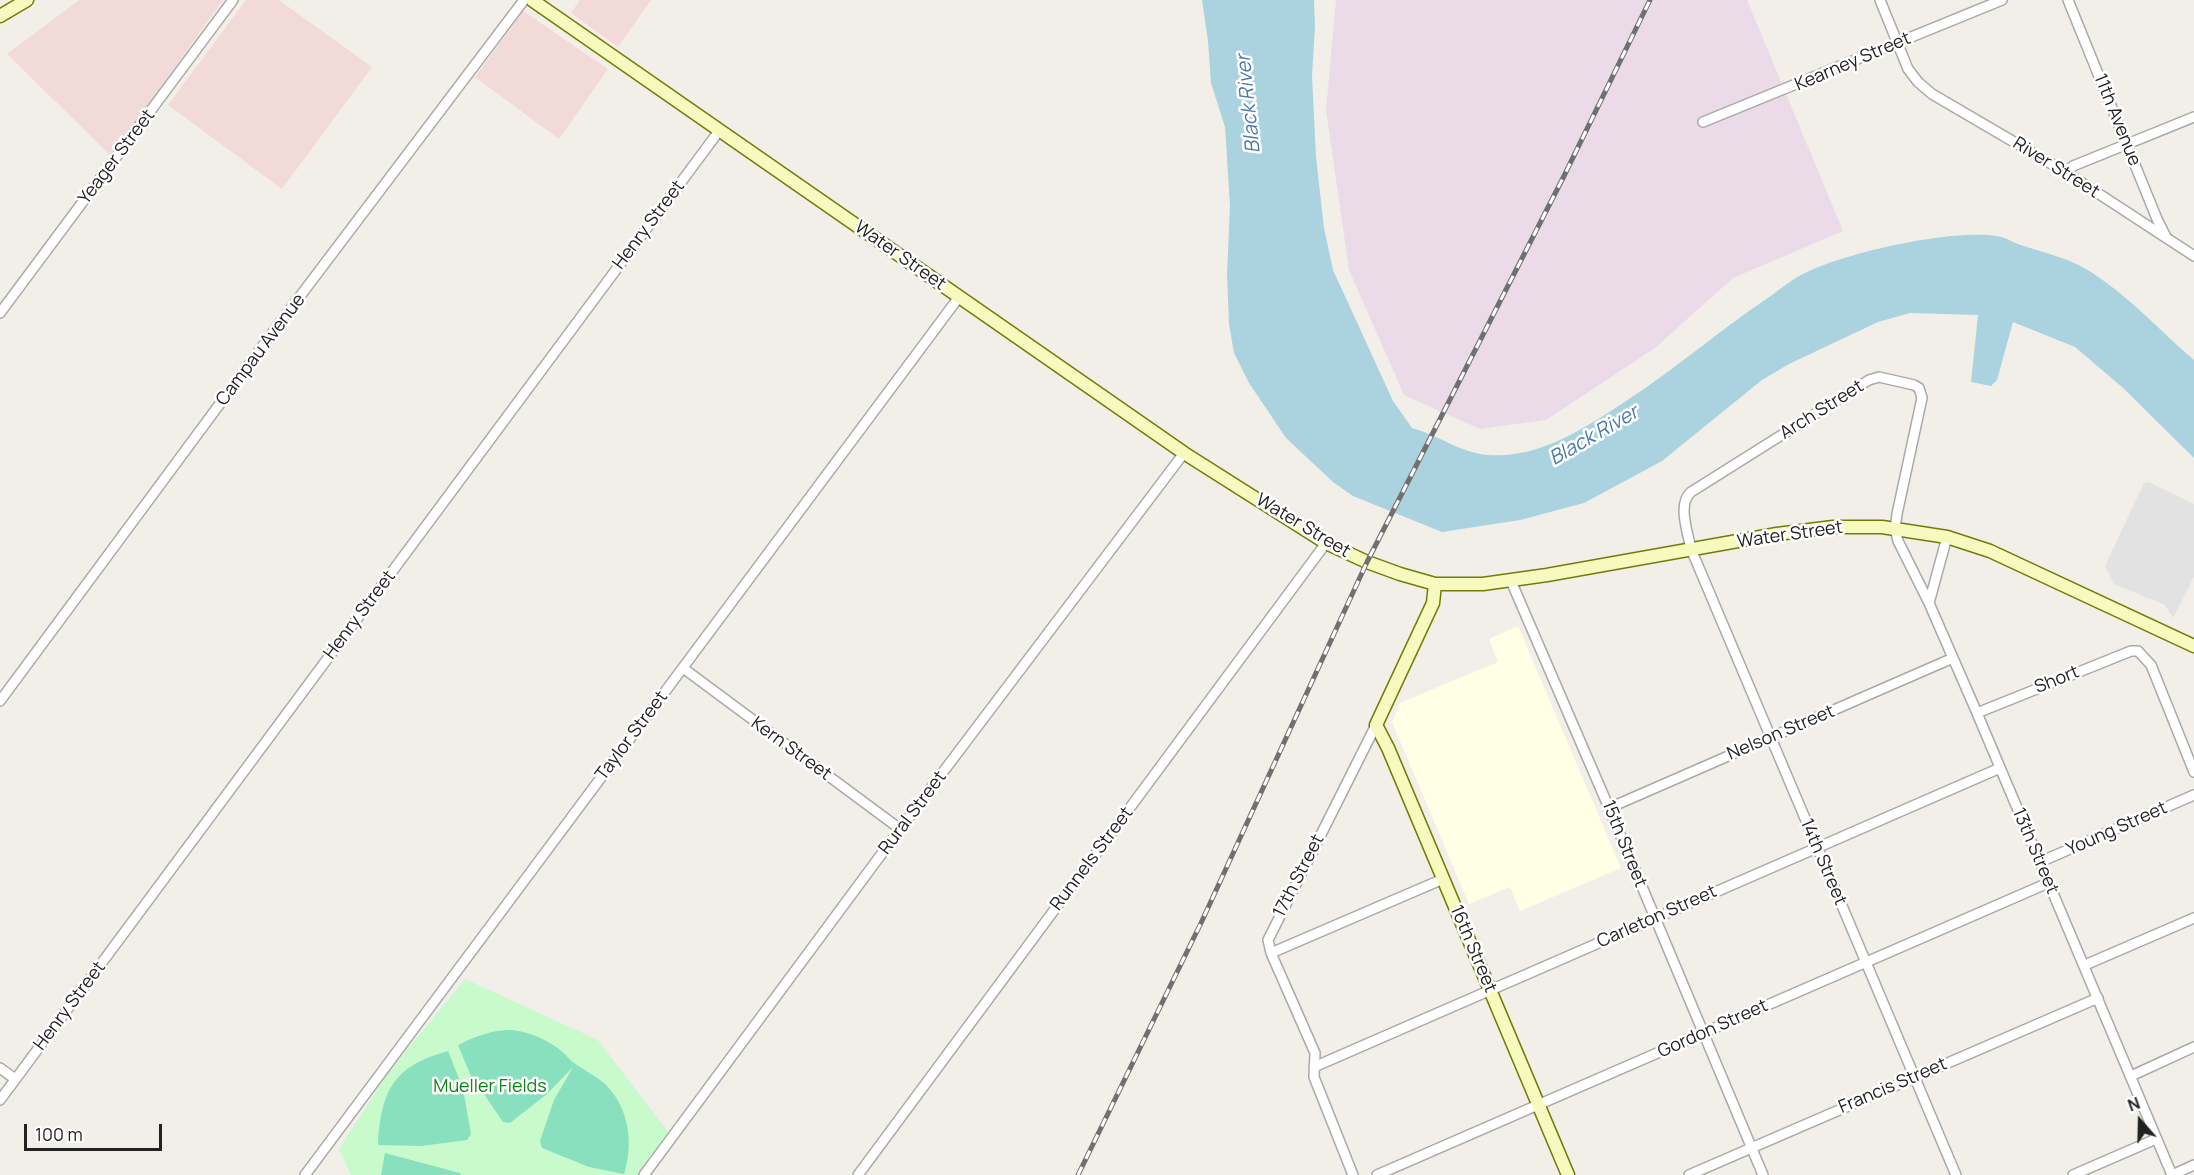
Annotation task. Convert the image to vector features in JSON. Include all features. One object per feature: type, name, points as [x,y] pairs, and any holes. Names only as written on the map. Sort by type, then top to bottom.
[{"type":"street","points":[[0,16],[27,0]]},
{"type":"street","name":"Yeager Street","points":[[0,313],[233,0]]},
{"type":"street","name":"Campau Avenue","points":[[0,701],[273,332],[524,0]]},
{"type":"street","name":"Water Street","points":[[532,0],[1184,453],[1326,543],[1400,574],[1435,584],[1483,584],[1777,534],[1833,527],[1859,526],[1895,529],[1947,537],[1990,550],[2194,646]]},
{"type":"street","points":[[1880,0],[1898,43]]},
{"type":"street","name":"Kearney Street","points":[[1703,122],[2002,0]]},
{"type":"street","name":"11th Avenue","points":[[2068,0],[2167,239]]},
{"type":"street","name":"River Street","points":[[1898,43],[1908,69],[1932,94],[2067,173],[2194,256]]},
{"type":"street","points":[[2067,173],[2073,166],[2194,117]]},
{"type":"street","name":"Henry Street","points":[[0,1100],[719,131]]},
{"type":"street","name":"Taylor Street","points":[[305,1175],[959,297]]},
{"type":"street","name":"Arch Street","points":[[1691,549],[1684,504],[1686,497],[1869,380],[1879,377],[1914,384],[1919,388],[1922,398],[1895,529]]},
{"type":"street","name":"Rural Street","points":[[644,1175],[900,829],[1184,453]]},
{"type":"street","name":"13th Street","points":[[1895,529],[1898,541],[1929,603],[1977,713],[2172,1175]]},
{"type":"street","points":[[1929,603],[1947,537]]},
{"type":"street","name":"Runnels Street","points":[[858,1175],[1326,543]]},
{"type":"street","name":"14th Street","points":[[1691,549],[1956,1175]]},
{"type":"street","name":"15th Street","points":[[1511,581],[1763,1175]]},
{"type":"street","name":"17th Street","points":[[1271,953],[1268,940],[1270,933],[1376,725],[1433,603],[1435,584]]},
{"type":"street","name":"Short","points":[[1977,713],[2131,651],[2138,651],[2151,666],[2194,772]]},
{"type":"street","name":"Nelson Street","points":[[1609,808],[1953,658]]},
{"type":"street","name":"Kern Street","points":[[683,668],[900,829]]},
{"type":"street","name":"16th Street","points":[[1376,725],[1388,748],[1568,1175]]},
{"type":"street","name":"Carleton Street","points":[[1314,1066],[2000,768]]},
{"type":"street","name":"Young Street","points":[[2040,862],[2194,795]]},
{"type":"street","points":[[1353,1175],[1314,1077],[1315,1053],[1271,953],[1443,879]]},
{"type":"street","name":"Gordon Street","points":[[1377,1175],[2048,883]]},
{"type":"street","points":[[2085,966],[2194,918]]},
{"type":"street","name":"Francis Street","points":[[1689,1175],[2098,998]]},
{"type":"street","points":[[2131,1076],[2194,1047]]},
{"type":"street","points":[[0,1068],[15,1079]]},
{"type":"street","points":[[2073,1175],[2156,1139]]},
{"type":"street","points":[[2172,1175],[2194,1165]]},
{"type":"shaded area","points":[[79,0],[223,0],[111,156],[7,54]]},
{"type":"shaded area","points":[[246,0],[279,0],[372,67],[282,189],[168,105]]},
{"type":"shaded area","points":[[580,0],[651,0],[618,47],[571,13]]},
{"type":"shaded area","points":[[1336,0],[1747,0],[1843,231],[1733,278],[1655,348],[1546,420],[1480,429],[1404,395],[1349,270],[1326,110]]},
{"type":"shaded area","points":[[523,11],[608,69],[559,139],[475,77]]},
{"type":"shaded area","points":[[2148,482],[2194,504],[2194,577],[2173,618],[2165,605],[2114,584],[2105,566],[2144,483]]},
{"type":"shaded area","points":[[1518,626],[1621,868],[1520,911],[1510,887],[1469,904],[1392,722],[1400,703],[1498,662],[1489,639]]},
{"type":"green space","name":"Mueller Fields","points":[[465,979],[598,1040],[669,1133],[638,1175],[351,1175],[339,1149],[387,1074]]},
{"type":"green space","points":[[512,1030],[531,1034],[554,1045],[604,1083],[612,1092],[624,1114],[629,1137],[624,1174],[589,1167],[542,1148],[540,1141],[554,1100],[573,1067],[547,1094],[510,1123],[503,1122],[481,1090],[475,1086],[458,1045],[484,1034]]},
{"type":"green space","points":[[448,1051],[463,1089],[471,1134],[467,1140],[421,1146],[378,1145],[383,1109],[394,1083],[415,1064]]},
{"type":"green space","points":[[385,1153],[460,1173],[461,1175],[381,1175]]},
{"type":"water","name":"Black River","points":[[1202,0],[1314,0],[1312,76],[1316,157],[1324,228],[1333,270],[1393,401],[1412,428],[1478,454],[1507,455],[1543,447],[1578,431],[1626,401],[1802,274],[1825,264],[1873,250],[1928,239],[1978,235],[2002,237],[2085,268],[2133,304],[2194,360],[2194,458],[2122,387],[2075,347],[2013,322],[1997,380],[1991,386],[1971,382],[1978,315],[1910,313],[1878,322],[1789,364],[1762,380],[1662,461],[1584,503],[1520,520],[1442,532],[1353,496],[1333,482],[1286,438],[1249,383],[1234,353],[1229,324],[1227,274],[1230,206],[1225,127],[1211,83]]},
{"type":"railway","points":[[1078,1175],[1201,923],[1367,562],[1563,178],[1650,0]]}]
